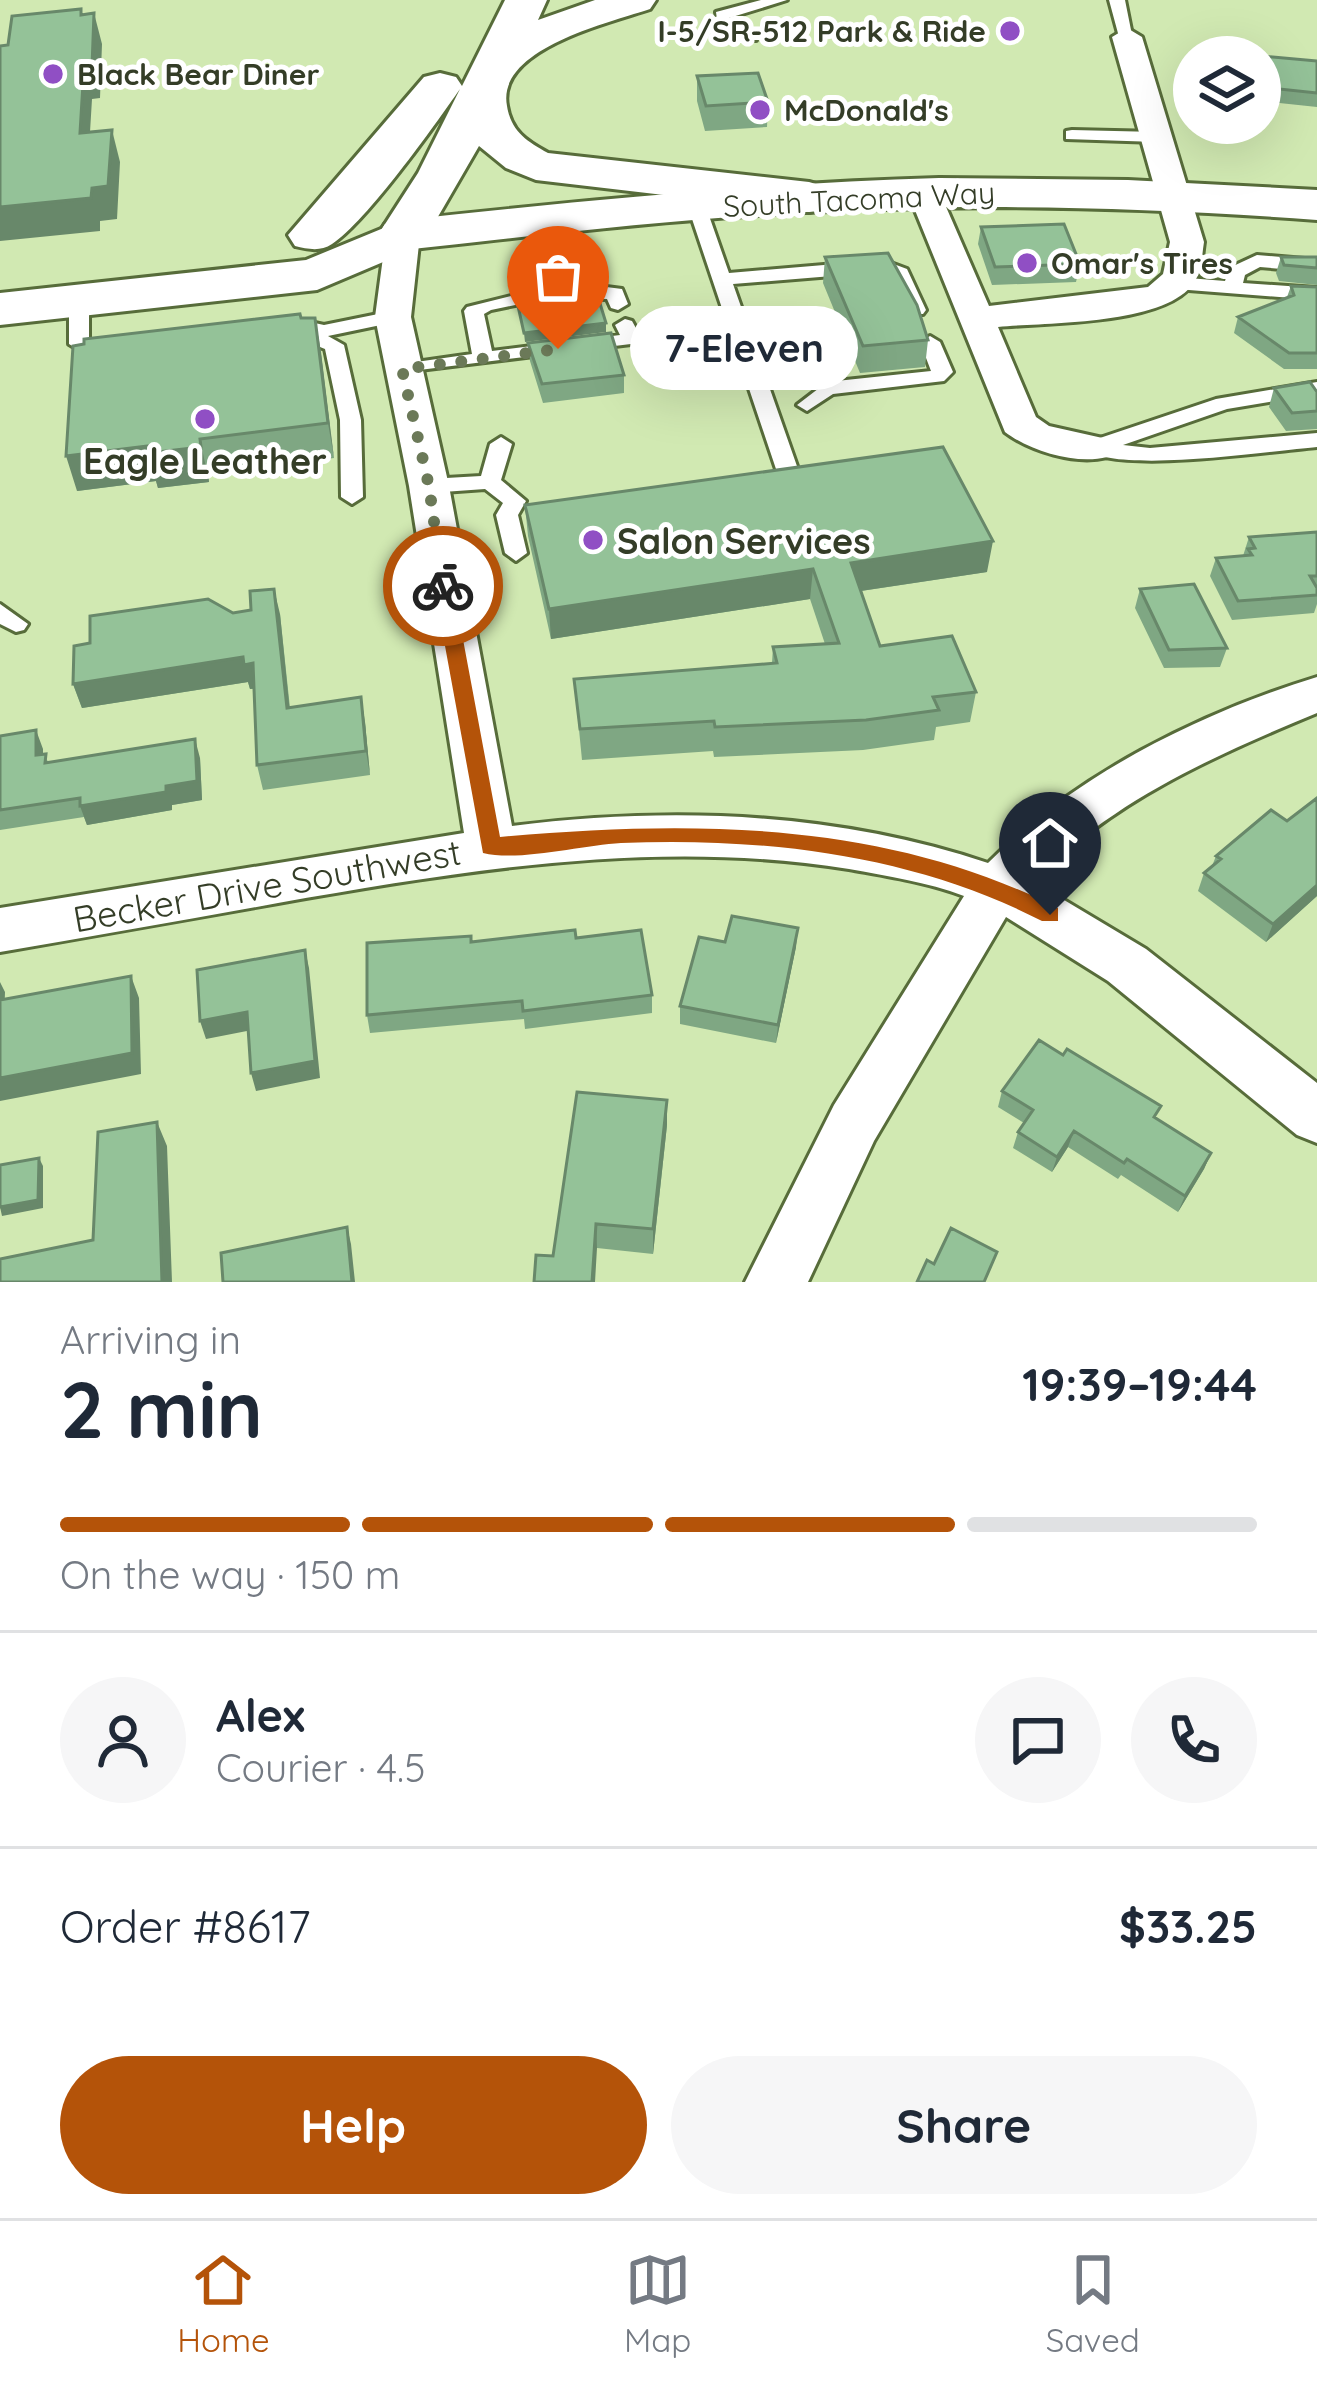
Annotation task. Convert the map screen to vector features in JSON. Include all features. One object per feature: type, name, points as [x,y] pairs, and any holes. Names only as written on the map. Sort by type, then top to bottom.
[{"type":"main road","points":[[403,235],[442,173],[473,80],[526,0]]},
{"type":"main road","points":[[313,235],[473,80],[568,21],[635,0]]},
{"type":"main road","points":[[476,8],[473,80],[484,125],[506,149],[536,166],[809,197]]},
{"type":"main road","name":"South Tacoma Way","points":[[0,271],[313,235],[403,235],[809,197],[925,193],[1174,196],[1317,206]]},
{"type":"main road","name":"South Tacoma Way","points":[[0,309],[79,322],[317,274],[403,235]]},
{"type":"street","points":[[978,318],[1136,304],[1176,284],[1187,256],[1127,37]]},
{"type":"street","points":[[925,193],[1018,423],[1036,436],[1093,448]]},
{"type":"street","points":[[403,235],[393,317],[429,486],[491,847]]},
{"type":"street","points":[[776,1282],[854,1123],[997,887],[1034,848],[1091,807],[1196,748],[1317,694]]},
{"type":"street","name":"Becker Drive Southwest","points":[[0,930],[491,847],[622,834],[748,837],[891,856],[997,887],[1072,926],[1123,960],[1317,1117]]},
{"type":"lane","points":[[750,37],[724,31],[722,15],[778,0]]},
{"type":"lane","points":[[1117,0],[1127,37]]},
{"type":"lane","points":[[1072,135],[1157,137]]},
{"type":"lane","points":[[697,207],[787,469]]},
{"type":"lane","points":[[402,369],[632,340],[615,293],[582,297],[562,284],[542,221]]},
{"type":"lane","points":[[1233,287],[1236,272],[1258,261],[1317,266]]},
{"type":"lane","points":[[722,279],[892,268],[901,273],[943,372],[827,388],[807,405]]},
{"type":"lane","points":[[483,358],[474,311],[485,304],[551,292],[562,284]]},
{"type":"lane","points":[[1176,284],[1317,294]]},
{"type":"lane","points":[[352,497],[355,457],[345,381],[334,345],[312,337],[310,328],[324,332],[393,317]]},
{"type":"lane","points":[[1093,448],[1223,403],[1317,388]]},
{"type":"lane","points":[[1093,448],[1150,454],[1317,440]]},
{"type":"lane","points":[[490,482],[501,444]]},
{"type":"lane","points":[[429,486],[490,482],[515,501],[507,515],[515,553]]},
{"type":"building","points":[[81,9],[81,15],[94,13],[92,67],[84,67],[80,133],[112,130],[108,186],[92,188],[91,198],[0,207],[0,46],[8,45],[12,16]]},
{"type":"building","points":[[1281,58],[1317,61],[1317,93],[1281,89]]},
{"type":"building","points":[[758,73],[768,102],[706,106],[697,76]]},
{"type":"building","points":[[1064,224],[1080,264],[995,267],[981,227]]},
{"type":"building","points":[[888,253],[917,305],[928,340],[863,346],[825,257]]},
{"type":"building","points":[[1281,257],[1317,257],[1317,268],[1284,265]]},
{"type":"building","points":[[1291,286],[1317,287],[1317,353],[1289,353],[1238,317],[1294,295]]},
{"type":"building","points":[[598,297],[606,323],[524,333],[518,306]]},
{"type":"building","name":"Eagle Leather","points":[[300,314],[301,318],[315,318],[328,423],[200,439],[201,447],[149,453],[148,446],[66,456],[73,346],[84,344],[84,339]]},
{"type":"building","points":[[611,333],[624,375],[542,384],[528,343]]},
{"type":"building","points":[[1310,382],[1317,392],[1317,411],[1292,413],[1274,388]]},
{"type":"building","points":[[943,447],[993,541],[851,563],[880,646],[952,636],[976,692],[933,697],[939,710],[866,720],[715,727],[714,721],[580,729],[574,679],[777,663],[773,647],[839,643],[813,569],[549,609],[525,505]]},
{"type":"building","points":[[1317,532],[1317,576],[1310,576],[1317,595],[1238,601],[1216,558],[1252,555],[1248,549],[1255,548],[1249,537]]},
{"type":"building","points":[[1194,584],[1227,648],[1169,650],[1140,589]]},
{"type":"building","points":[[274,589],[287,708],[361,697],[366,751],[257,765],[253,663],[244,665],[243,657],[73,684],[74,646],[90,643],[90,616],[208,599],[233,613],[251,610],[250,591]]},
{"type":"building","points":[[36,730],[36,755],[46,754],[45,763],[195,739],[197,781],[166,786],[166,792],[80,806],[80,798],[0,810],[0,736]]},
{"type":"building","points":[[1317,798],[1317,885],[1273,924],[1204,873],[1221,859],[1216,856],[1271,810],[1287,821]]},
{"type":"building","points":[[732,916],[798,928],[778,1025],[680,1006],[699,937],[725,942]]},
{"type":"building","points":[[575,930],[576,938],[641,930],[652,995],[523,1011],[522,1001],[367,1015],[367,943],[471,936],[471,942]]},
{"type":"building","points":[[305,950],[315,1061],[251,1073],[247,1012],[200,1021],[197,970]]},
{"type":"building","points":[[131,976],[132,1053],[0,1078],[0,1000]]},
{"type":"building","points":[[1039,1040],[1063,1055],[1067,1049],[1161,1106],[1154,1117],[1211,1153],[1185,1196],[1074,1131],[1057,1157],[1018,1132],[1033,1110],[1002,1091]]},
{"type":"building","points":[[577,1092],[667,1100],[653,1229],[596,1224],[592,1282],[534,1282],[536,1255],[553,1256]]},
{"type":"building","points":[[157,1122],[162,1282],[0,1282],[0,1259],[93,1240],[98,1132]]},
{"type":"building","points":[[39,1158],[38,1200],[0,1207],[0,1165]]},
{"type":"building","points":[[347,1227],[352,1282],[223,1282],[221,1253]]},
{"type":"building","points":[[951,1228],[997,1252],[984,1282],[917,1282],[927,1260],[934,1264]]},
{"type":"way so far","points":[[443,586],[429,486],[402,369],[558,349]]},
{"type":"place","name":"I-5/SR-512 Park & Ride","points":[[1010,31]]},
{"type":"place","name":"Black Bear Diner","points":[[53,74]]},
{"type":"place","name":"McDonald's","points":[[760,110]]},
{"type":"place","name":"Omar's Tires","points":[[1027,263]]},
{"type":"place","name":"7-Eleven","points":[[558,349]]},
{"type":"place","name":"Eagle Leather","points":[[205,419]]},
{"type":"place","name":"Salon Services","points":[[593,540]]},
{"type":"route","points":[[443,586],[491,847],[622,834],[784,840],[891,856],[952,872],[997,887],[1050,915]]}]
